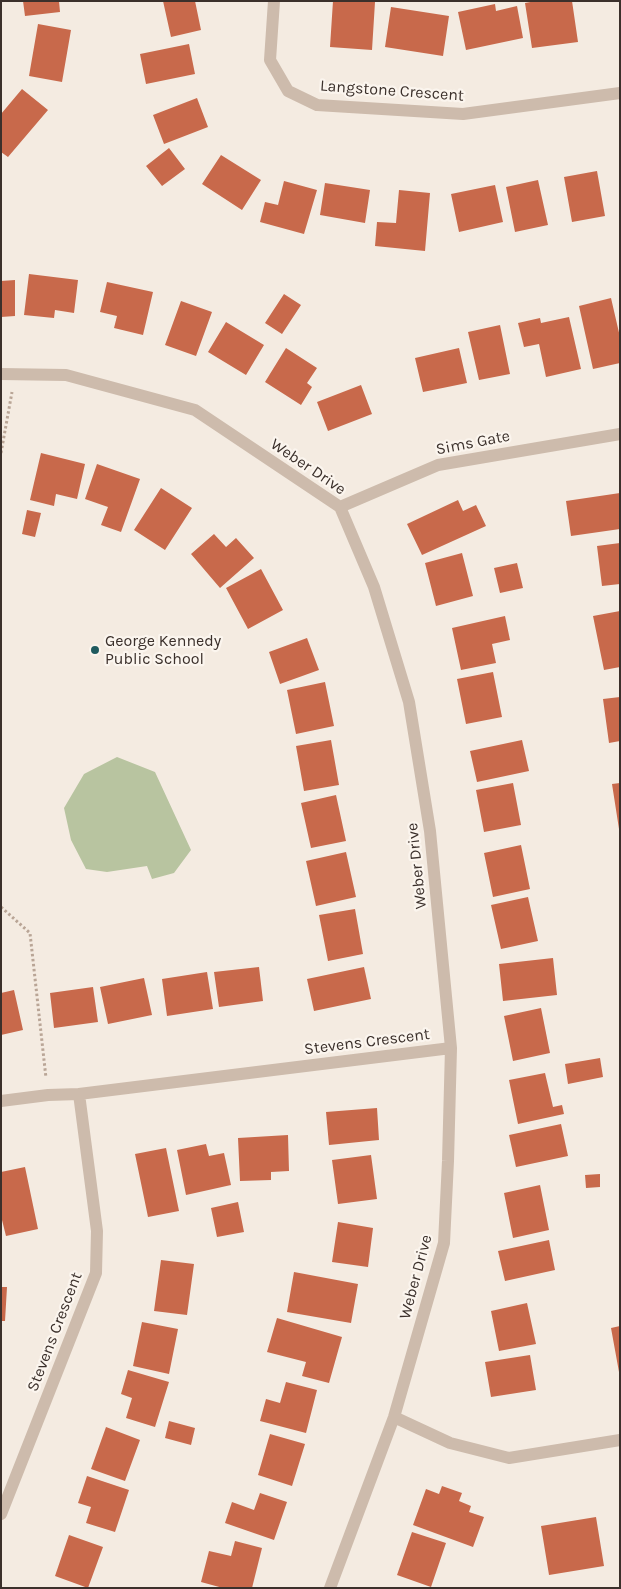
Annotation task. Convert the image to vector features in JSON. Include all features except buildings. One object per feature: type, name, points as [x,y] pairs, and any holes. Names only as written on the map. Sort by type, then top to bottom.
[{"type":"street","name":"Langstone Crescent","points":[[274,1],[270,60],[288,92],[317,105],[463,114],[620,93]]},
{"type":"street","name":"Weber Drive","points":[[1,374],[66,375],[195,410],[340,507],[374,587],[409,702],[430,831],[451,1048],[444,1243],[394,1417],[330,1588]]},
{"type":"street","name":"Sims Gate","points":[[340,507],[438,465],[620,434]]},
{"type":"street","name":"Stevens Crescent","points":[[1,1101],[48,1095],[79,1094],[451,1048]]},
{"type":"street","name":"Stevens Crescent","points":[[1,1514],[96,1273],[97,1231],[79,1094]]},
{"type":"street","points":[[394,1417],[450,1443],[510,1458],[620,1440]]},
{"type":"path","points":[[1,453],[14,374]]},
{"type":"path","points":[[1,907],[30,933],[48,1095]]},
{"type":"green space","points":[[117,757],[155,772],[191,850],[174,873],[152,879],[147,866],[107,872],[86,869],[71,840],[64,808],[84,774]]},
{"type":"place","name":"George Kennedy Public School","points":[[95,650]]}]
